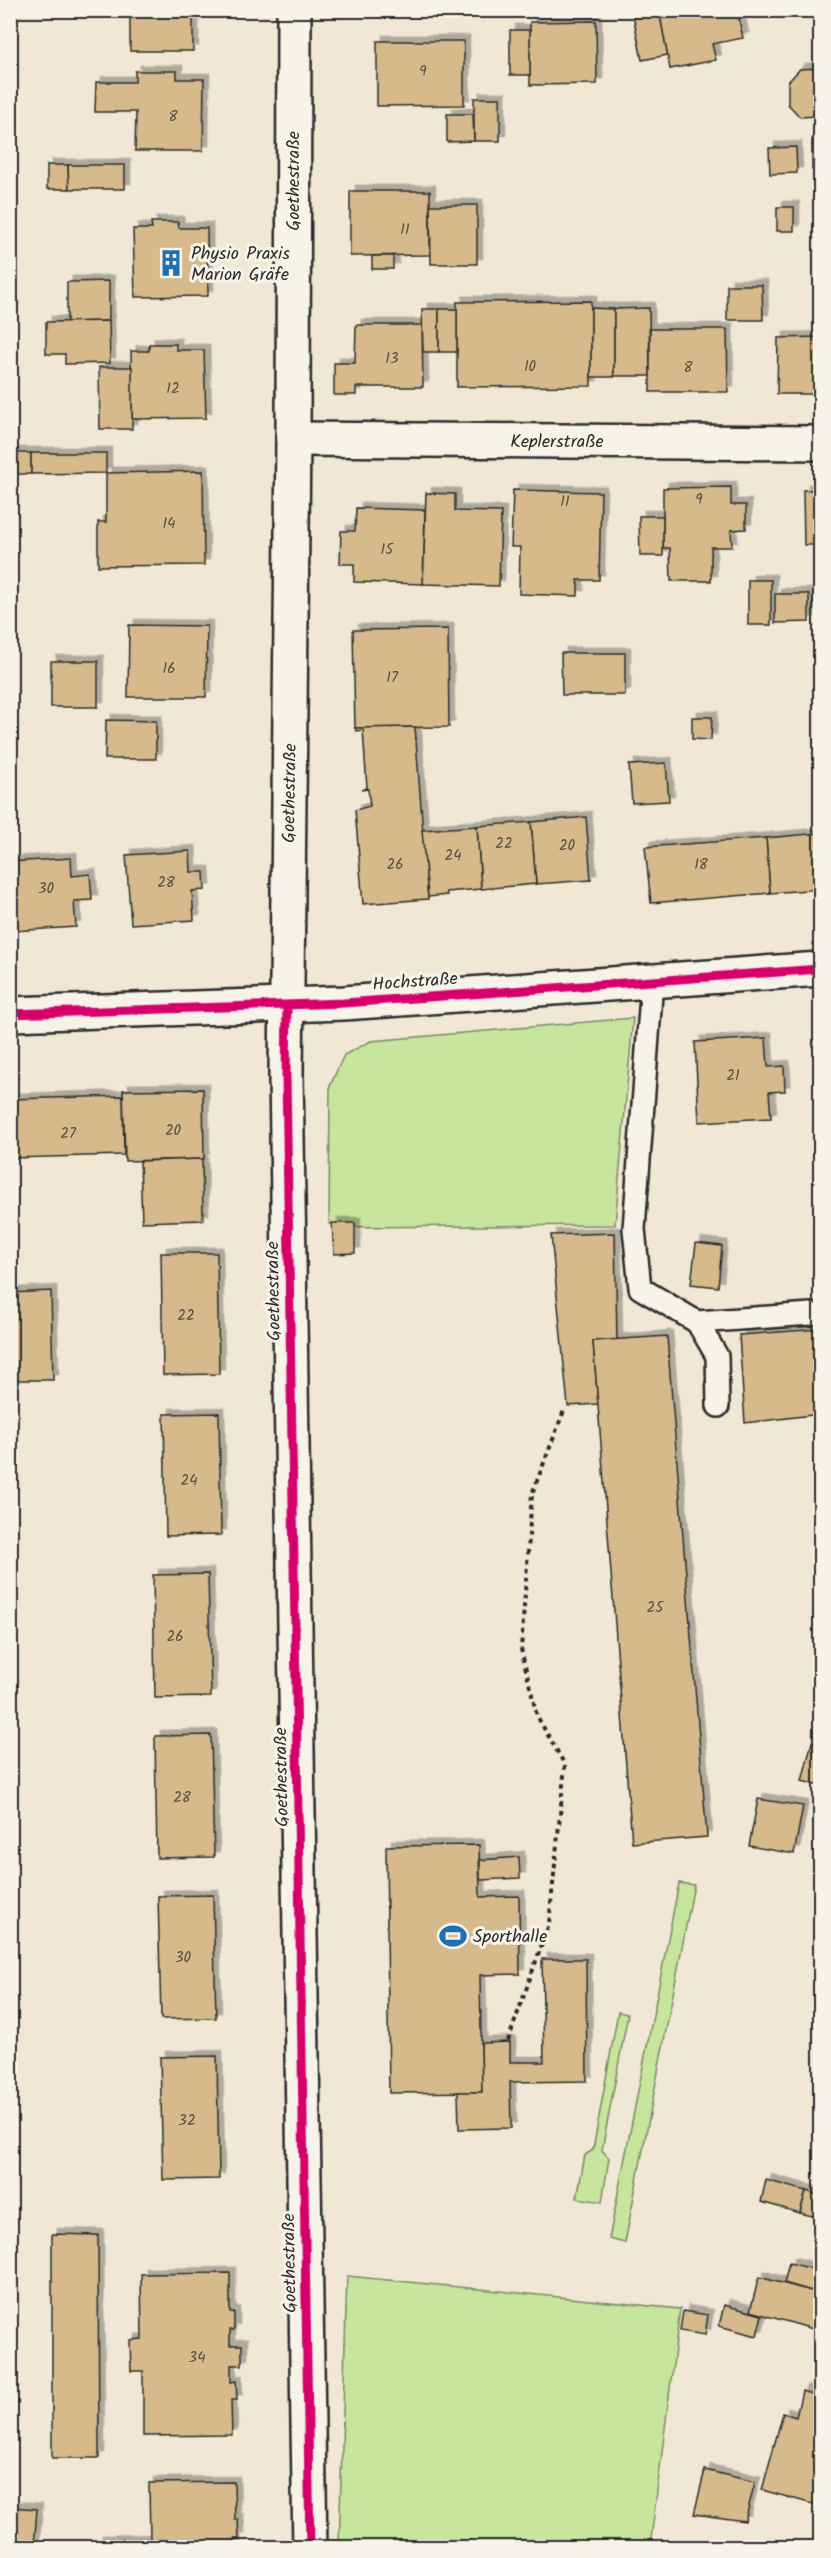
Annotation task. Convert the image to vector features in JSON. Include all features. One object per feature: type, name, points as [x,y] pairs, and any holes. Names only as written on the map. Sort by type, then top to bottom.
[{"type":"street","name":"Goethestraße","points":[[294,10],[293,439],[286,1099],[310,2547]]},
{"type":"street","name":"Keplerstraße","points":[[293,439],[820,443]]},
{"type":"street","name":"Hochstraße","points":[[10,1014],[287,1005],[820,969]]},
{"type":"lane","points":[[652,981],[634,1229],[640,1288],[697,1322],[717,1356],[718,1406]]},
{"type":"lane","points":[[697,1322],[811,1314]]},
{"type":"path","points":[[508,2041],[549,1924],[565,1765],[537,1716],[521,1649],[532,1494],[565,1408]]},
{"type":"green space","points":[[633,1018],[615,1225],[342,1227],[329,1224],[330,1086],[344,1055],[371,1041]]},
{"type":"green space","points":[[679,1883],[694,1885],[625,2243],[609,2239]]},
{"type":"green space","points":[[618,2012],[628,2014],[602,2150],[609,2158],[602,2202],[577,2198],[585,2155],[593,2150]]},
{"type":"green space","points":[[347,2276],[680,2309],[650,2547],[339,2547]]},
{"type":"building","points":[[632,10],[659,10],[668,55],[642,60]]},
{"type":"building","points":[[659,10],[737,10],[743,38],[712,44],[716,60],[670,69]]},
{"type":"building","points":[[193,13],[193,51],[130,51],[130,14]]},
{"type":"building","points":[[820,15],[820,46],[817,46],[817,16]]},
{"type":"building","points":[[596,21],[597,84],[530,85],[530,22]]},
{"type":"building","points":[[510,30],[530,30],[530,75],[510,75]]},
{"type":"building","points":[[377,41],[464,41],[464,105],[377,106]]},
{"type":"building","points":[[817,46],[820,46],[820,140],[817,140],[817,116],[800,117],[788,104],[788,82],[800,69],[817,68]]},
{"type":"building","points":[[135,71],[177,71],[177,79],[204,79],[203,151],[135,151],[136,112],[95,112],[96,82],[135,82]]},
{"type":"building","points":[[474,98],[500,98],[500,141],[474,141]]},
{"type":"building","points":[[447,114],[473,114],[474,141],[447,142]]},
{"type":"building","points":[[812,140],[820,140],[820,169],[812,170]]},
{"type":"building","points":[[796,147],[797,173],[770,174],[769,148]]},
{"type":"building","points":[[47,165],[68,165],[69,189],[47,189]]},
{"type":"building","points":[[68,165],[125,165],[125,189],[69,189]]},
{"type":"building","points":[[350,191],[430,191],[430,255],[350,256]]},
{"type":"building","points":[[430,205],[477,205],[477,264],[431,264]]},
{"type":"building","points":[[777,207],[794,207],[794,231],[777,231]]},
{"type":"building","name":"Physio Praxis Marion Gräfe","points":[[151,222],[178,222],[179,228],[207,228],[208,296],[135,297],[133,229],[152,229]]},
{"type":"building","points":[[372,256],[393,256],[393,269],[372,269]]},
{"type":"building","points":[[109,281],[109,321],[67,322],[67,282]]},
{"type":"building","points":[[727,285],[762,285],[763,320],[727,320]]},
{"type":"building","points":[[591,301],[591,386],[457,387],[457,302]]},
{"type":"building","points":[[591,308],[614,309],[614,377],[591,377]]},
{"type":"building","points":[[649,308],[650,376],[614,376],[614,309]]},
{"type":"building","points":[[422,309],[439,309],[439,352],[423,352]]},
{"type":"building","points":[[439,309],[457,309],[457,352],[439,352]]},
{"type":"building","points":[[109,321],[110,363],[65,364],[65,354],[46,354],[46,322]]},
{"type":"building","points":[[356,325],[422,325],[423,387],[356,387],[356,395],[334,395],[334,363],[355,363]]},
{"type":"building","points":[[650,329],[727,329],[728,392],[650,392]]},
{"type":"building","points":[[820,337],[820,394],[777,394],[778,338]]},
{"type":"building","points":[[149,344],[176,344],[176,350],[204,350],[206,418],[132,419],[131,351],[149,351]]},
{"type":"building","points":[[99,367],[132,367],[132,429],[100,429]]},
{"type":"building","points":[[10,453],[31,453],[31,474],[10,474]]},
{"type":"building","points":[[31,453],[106,453],[106,473],[31,474]]},
{"type":"building","points":[[203,471],[204,565],[98,566],[98,522],[106,522],[106,473]]},
{"type":"building","points":[[731,487],[731,505],[746,505],[746,529],[731,530],[732,547],[711,547],[711,581],[671,581],[670,548],[663,548],[663,488]]},
{"type":"building","points":[[513,490],[601,492],[599,580],[578,580],[578,596],[519,594],[520,547],[511,547]]},
{"type":"building","points":[[803,490],[820,490],[820,545],[804,545]]},
{"type":"building","points":[[426,493],[455,494],[455,511],[501,512],[499,586],[423,584]]},
{"type":"building","points":[[356,508],[425,510],[423,584],[354,582],[354,564],[340,564],[341,531],[355,531]]},
{"type":"building","points":[[639,516],[663,516],[663,556],[640,556]]},
{"type":"building","points":[[748,580],[771,580],[771,625],[748,625]]},
{"type":"building","points":[[775,594],[809,594],[809,622],[775,623]]},
{"type":"building","points":[[129,625],[207,626],[206,697],[128,697]]},
{"type":"building","points":[[448,629],[449,727],[355,728],[353,630]]},
{"type":"building","points":[[561,653],[625,653],[625,695],[562,695]]},
{"type":"building","points":[[51,661],[98,661],[98,707],[51,707]]},
{"type":"building","points":[[692,717],[712,717],[711,740],[692,739]]},
{"type":"building","points":[[106,720],[156,721],[156,759],[105,759]]},
{"type":"building","points":[[415,727],[428,899],[363,904],[355,810],[370,806],[368,789],[361,790],[367,788],[363,730],[356,731],[355,728]]},
{"type":"building","points":[[666,763],[669,801],[632,803],[629,765]]},
{"type":"building","points":[[586,817],[591,880],[536,884],[531,822]]},
{"type":"building","points":[[531,822],[536,884],[481,889],[477,826]]},
{"type":"building","points":[[477,826],[481,889],[446,892],[447,895],[428,897],[422,830]]},
{"type":"building","points":[[820,833],[820,889],[770,893],[766,838]]},
{"type":"building","points":[[766,838],[770,893],[651,903],[645,847]]},
{"type":"building","points":[[190,851],[191,872],[204,872],[205,890],[192,891],[194,920],[131,924],[126,855]]},
{"type":"building","points":[[71,858],[72,876],[90,874],[92,900],[74,901],[76,927],[13,931],[10,862]]},
{"type":"building","points":[[766,1038],[768,1067],[784,1066],[785,1091],[769,1092],[771,1118],[699,1122],[695,1042]]},
{"type":"building","points":[[203,1089],[204,1159],[125,1161],[123,1090]]},
{"type":"building","points":[[123,1096],[124,1155],[10,1158],[10,1099]]},
{"type":"building","points":[[202,1159],[203,1220],[142,1222],[140,1161]]},
{"type":"building","points":[[332,1223],[355,1223],[355,1253],[334,1254]]},
{"type":"building","points":[[615,1233],[617,1340],[593,1341],[598,1404],[568,1406],[551,1235]]},
{"type":"building","points":[[696,1243],[722,1246],[718,1287],[691,1284]]},
{"type":"building","points":[[161,1253],[217,1253],[219,1374],[163,1375]]},
{"type":"building","points":[[51,1291],[53,1380],[10,1380],[10,1293]]},
{"type":"building","points":[[820,1329],[820,1414],[745,1423],[739,1335]]},
{"type":"building","points":[[667,1336],[707,1837],[632,1843],[593,1341]]},
{"type":"building","points":[[219,1413],[221,1535],[166,1536],[164,1414]]},
{"type":"building","points":[[208,1574],[211,1697],[155,1698],[153,1575]]},
{"type":"building","points":[[211,1735],[214,1857],[157,1858],[155,1736]]},
{"type":"building","points":[[812,1742],[820,1744],[820,1786],[802,1781]]},
{"type":"building","points":[[758,1799],[803,1806],[794,1854],[749,1846]]},
{"type":"building","name":"Sporthalle","points":[[479,1845],[480,1897],[519,1896],[520,1974],[480,1975],[482,2092],[389,2093],[386,1846]]},
{"type":"building","points":[[519,1857],[520,1878],[480,1880],[480,1860]]},
{"type":"building","points":[[213,1895],[216,2018],[161,2019],[158,1896]]},
{"type":"building","points":[[542,1959],[586,1959],[587,2081],[510,2082],[511,2128],[459,2129],[458,2092],[482,2092],[481,2043],[510,2042],[510,2062],[544,2062]]},
{"type":"building","points":[[217,2056],[219,2179],[163,2180],[160,2057]]},
{"type":"building","points":[[766,2180],[806,2191],[800,2213],[761,2202]]},
{"type":"building","points":[[806,2191],[820,2195],[820,2218],[800,2213]]},
{"type":"building","points":[[52,2234],[98,2235],[99,2458],[52,2458]]},
{"type":"building","points":[[820,2259],[820,2331],[750,2311],[759,2277],[812,2291]]},
{"type":"building","points":[[789,2263],[818,2270],[812,2291],[784,2283]]},
{"type":"building","points":[[230,2273],[230,2312],[234,2312],[234,2330],[230,2330],[230,2345],[242,2345],[242,2365],[231,2365],[231,2382],[236,2381],[237,2400],[231,2400],[232,2435],[143,2436],[143,2371],[131,2371],[130,2340],[142,2339],[141,2274]]},
{"type":"building","points":[[724,2305],[762,2315],[757,2336],[719,2326]]},
{"type":"building","points":[[683,2311],[708,2315],[705,2335],[680,2331]]},
{"type":"building","points":[[802,2391],[820,2396],[820,2506],[762,2490],[783,2413],[796,2417]]},
{"type":"building","points":[[705,2470],[755,2482],[745,2521],[694,2514]]},
{"type":"building","points":[[234,2482],[235,2520],[238,2519],[239,2539],[235,2539],[235,2548],[97,2548],[97,2541],[150,2540],[149,2483]]},
{"type":"building","points":[[10,2507],[37,2509],[34,2548],[10,2548]]},
{"type":"cycle path","points":[[10,1014],[344,1003],[820,969]]},
{"type":"cycle path","points":[[287,1006],[286,1075],[310,2548]]},
{"type":"place","name":"Physio Praxis Marion Gräfe","points":[[171,263]]},
{"type":"place","name":"Sporthalle","points":[[453,1936]]}]
